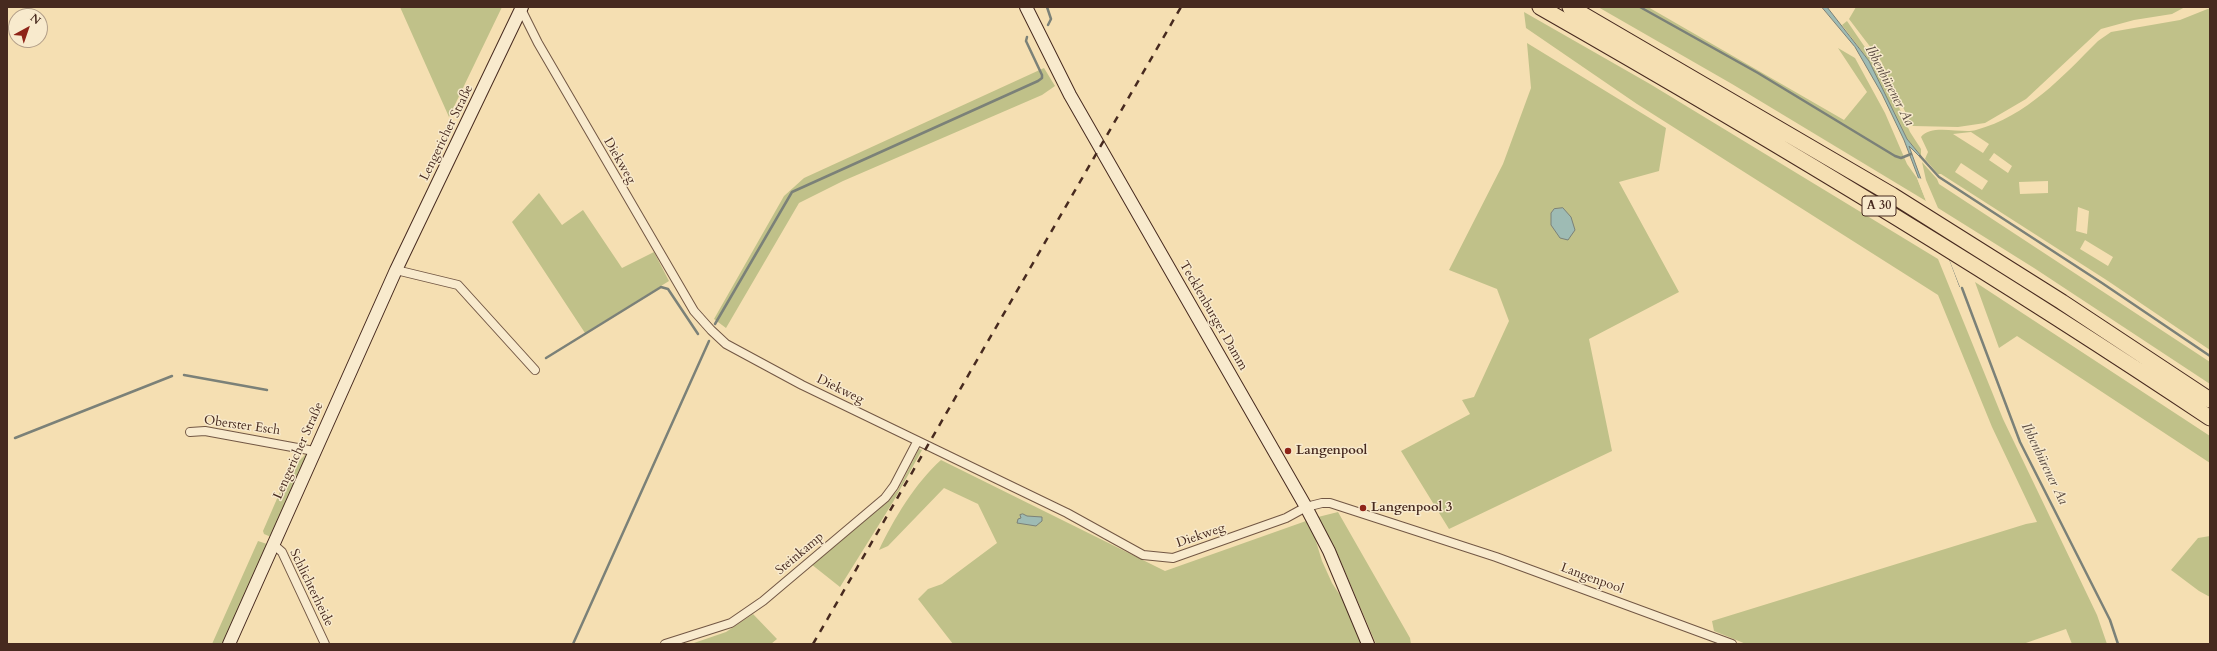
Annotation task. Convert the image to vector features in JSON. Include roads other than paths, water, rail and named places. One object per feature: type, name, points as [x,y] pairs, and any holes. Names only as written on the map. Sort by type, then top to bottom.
[{"type":"highway","name":"A 30","points":[[1540,7],[1681,88],[1957,253],[2085,334],[2210,418]]},
{"type":"highway","name":"A 30","points":[[1570,7],[1892,195],[2062,302],[2210,400]]},
{"type":"main road","name":"Tecklenburger Damm","points":[[1026,7],[1070,94],[1306,507],[1328,551],[1368,644]]},
{"type":"main road","name":"Lengericher Straße","points":[[229,644],[396,270],[521,8]]},
{"type":"street","name":"Diekweg","points":[[521,8],[538,43],[675,282],[694,311],[726,344],[774,370],[917,442],[1067,513],[1143,555],[1173,558],[1189,554],[1286,518],[1306,507]]},
{"type":"street","points":[[396,270],[458,285],[535,370]]},
{"type":"street","name":"Oberster Esch","points":[[190,432],[204,431],[314,451]]},
{"type":"street","name":"Steinkamp","points":[[665,644],[730,623],[762,601],[885,498],[894,486],[917,442]]},
{"type":"street","name":"Langenpool","points":[[1306,507],[1322,503],[1339,504],[1496,557],[1732,644]]},
{"type":"street","name":"Schlichterheide","points":[[273,544],[282,552],[324,644]]},
{"type":"water","points":[[1822,7],[1827,7],[1869,61],[1907,139],[1921,156],[1921,158],[1909,146],[1960,287],[1904,140],[1882,94],[1855,47]]},
{"type":"water","points":[[1563,208],[1571,217],[1575,230],[1568,240],[1560,238],[1551,225],[1551,213],[1554,209]]},
{"type":"water","points":[[1023,514],[1027,516],[1042,517],[1042,521],[1036,526],[1017,523],[1018,519],[1021,518],[1020,515]]},
{"type":"waterway","points":[[1047,7],[1051,19],[1048,25]]},
{"type":"waterway","points":[[1640,7],[1758,73],[1895,156],[1901,158],[1911,154]]},
{"type":"waterway","points":[[715,324],[792,192],[1038,81],[1042,78],[1042,75],[1026,41],[1027,37]]},
{"type":"waterway","points":[[1920,156],[1939,177],[2102,283],[2210,356]]},
{"type":"waterway","points":[[546,358],[661,287],[668,289],[698,334]]},
{"type":"waterway","name":"Ibbenbürener Aa","points":[[1962,288],[2020,442],[2110,620],[2118,644]]},
{"type":"waterway","points":[[573,644],[709,341]]},
{"type":"waterway","points":[[184,375],[267,390]]},
{"type":"waterway","points":[[15,438],[172,376]]},
{"type":"railway","points":[[813,644],[1181,7]]},
{"type":"place","name":"Langenpool","points":[[1288,451]]},
{"type":"place","name":"Langenpool 3","points":[[1363,508]]}]
